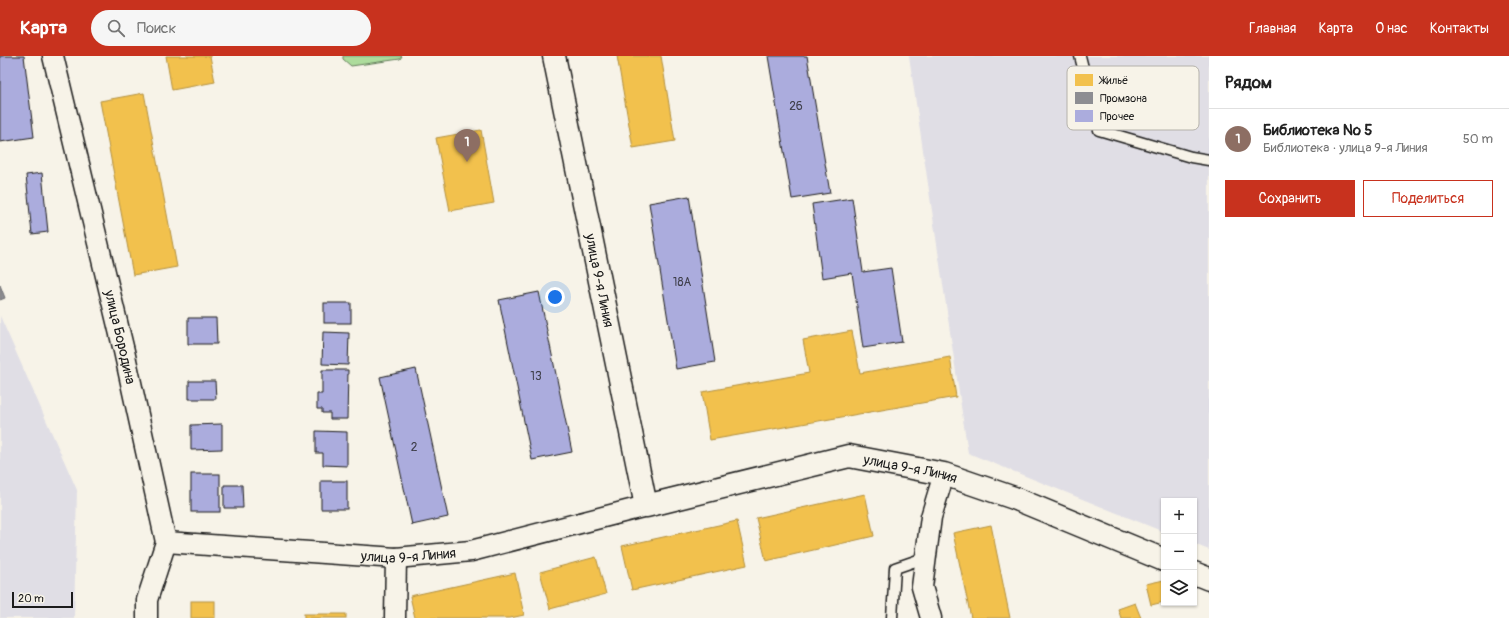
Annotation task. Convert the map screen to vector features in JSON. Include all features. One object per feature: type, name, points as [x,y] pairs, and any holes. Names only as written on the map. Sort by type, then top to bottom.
[{"type":"street","name":"улица Бородина","points":[[54,56],[124,351],[166,542]]},
{"type":"street","name":"улица 9-я Линия","points":[[554,56],[646,506]]},
{"type":"street","name":"улица 9-я Линия","points":[[166,542],[396,558],[471,551],[849,456],[944,474],[1014,498],[1161,559]]},
{"type":"street","points":[[931,618],[922,587],[924,558],[931,517],[944,474]]},
{"type":"street","points":[[147,618],[147,600],[166,542]]},
{"type":"street","points":[[396,558],[396,618]]},
{"type":"street","points":[[1197,574],[1209,579]]},
{"type":"lane","points":[[1080,56],[1083,66]]},
{"type":"lane","points":[[1099,130],[1191,157],[1209,160]]},
{"type":"lane","points":[[892,618],[894,568],[924,558]]},
{"type":"shaded area","points":[[909,56],[1209,56],[1209,550],[1197,545],[1197,498],[1161,498],[1161,531],[968,453]]},
{"type":"shaded area","points":[[0,316],[77,490],[74,618],[0,618]]},
{"type":"green space","points":[[343,56],[402,56],[400,59],[351,66],[343,59]]},
{"type":"building: Жильё","points":[[166,56],[210,56],[215,82],[172,90]]},
{"type":"building: Жильё","points":[[617,56],[661,56],[675,141],[633,148]]},
{"type":"building: Жильё","points":[[144,93],[177,267],[133,275],[100,101]]},
{"type":"building: Жильё","points":[[481,130],[494,203],[450,211],[436,138]]},
{"type":"building: Жильё","points":[[852,331],[860,373],[950,357],[956,397],[710,440],[702,392],[809,373],[803,340]]},
{"type":"building: Жильё","points":[[865,494],[874,536],[766,561],[756,518]]},
{"type":"building: Жильё","points":[[737,521],[747,565],[632,590],[622,546]]},
{"type":"building: Жильё","points":[[991,525],[1010,618],[971,618],[953,533]]},
{"type":"building: Жильё","points":[[596,557],[606,594],[550,609],[540,572]]},
{"type":"building: Жильё","points":[[515,573],[524,615],[510,618],[415,618],[410,596]]},
{"type":"building: Жильё","points":[[1161,581],[1161,603],[1151,605],[1146,584]]},
{"type":"building: Жильё","points":[[191,601],[215,601],[215,618],[191,618]]},
{"type":"building: Жильё","points":[[1135,603],[1141,618],[1121,618],[1118,609]]},
{"type":"building: Жильё","points":[[304,614],[346,614],[346,618],[304,618]]},
{"type":"building: Промзона","points":[[0,285],[5,298],[0,300]]},
{"type":"building: Прочее","points":[[0,56],[24,56],[34,137],[0,142]]},
{"type":"building: Прочее","points":[[768,56],[807,56],[830,193],[792,199]]},
{"type":"building: Прочее","points":[[42,173],[48,232],[32,234],[26,175]]},
{"type":"building: Прочее","points":[[689,196],[715,362],[676,369],[649,203]]},
{"type":"building: Прочее","points":[[852,198],[863,272],[891,268],[902,342],[863,348],[852,273],[822,278],[812,204]]},
{"type":"building: Прочее","points":[[539,292],[572,452],[532,460],[499,300]]},
{"type":"building: Прочее","points":[[324,303],[351,303],[351,323],[324,323]]},
{"type":"building: Прочее","points":[[188,318],[216,318],[217,344],[188,344]]},
{"type":"building: Прочее","points":[[323,332],[349,333],[348,365],[322,364]]},
{"type":"building: Прочее","points":[[416,369],[448,517],[412,525],[380,377]]},
{"type":"building: Прочее","points":[[322,370],[348,370],[347,419],[330,419],[330,413],[322,413],[322,409],[317,409],[317,394],[322,394]]},
{"type":"building: Прочее","points":[[189,381],[215,381],[216,399],[189,399]]},
{"type":"building: Прочее","points":[[222,424],[222,449],[191,450],[191,425]]},
{"type":"building: Прочее","points":[[316,431],[347,432],[347,466],[323,465],[323,453],[316,453]]},
{"type":"building: Прочее","points":[[191,474],[220,474],[220,512],[191,512]]},
{"type":"building: Прочее","points":[[321,481],[347,481],[347,509],[321,509]]},
{"type":"building: Прочее","points":[[224,485],[242,485],[243,508],[224,508]]},
{"type":"place","name":"Библиотека № 5","points":[[467,162]]}]
